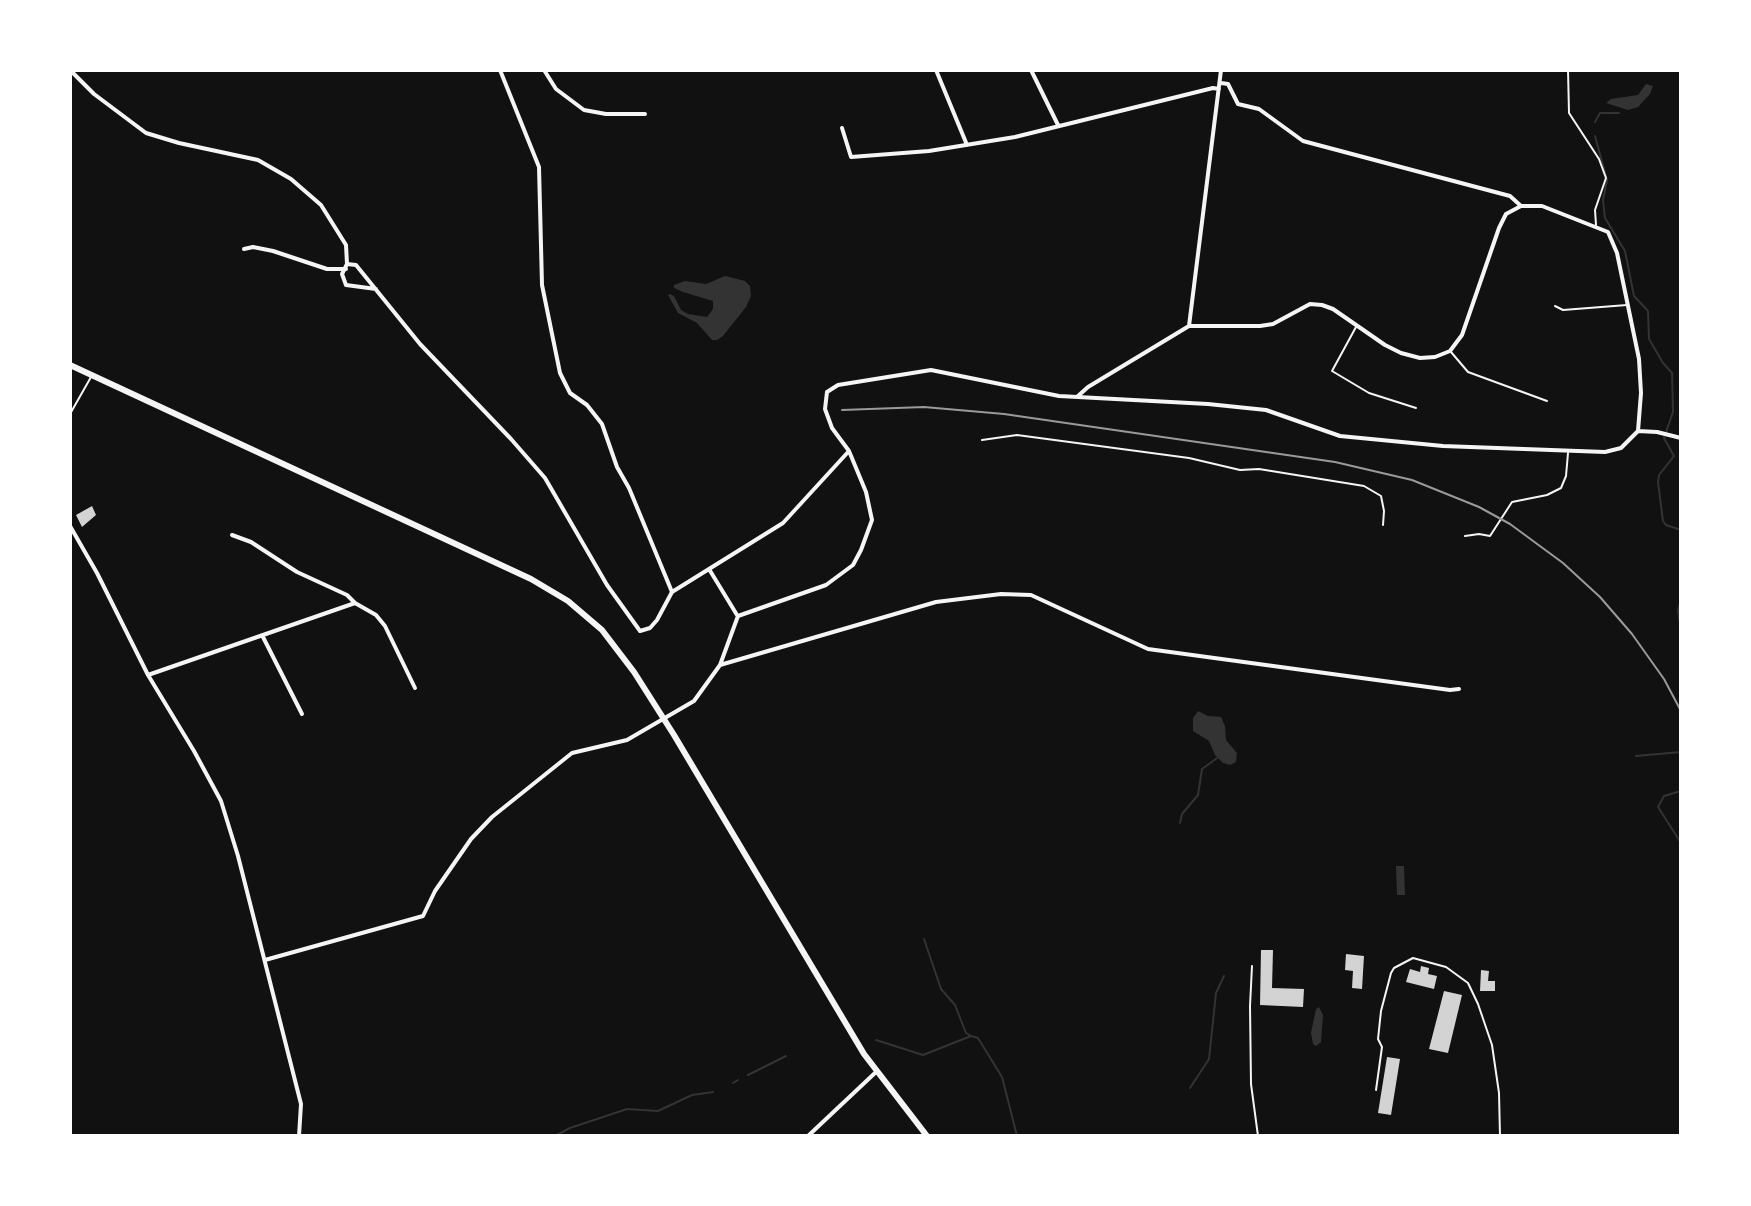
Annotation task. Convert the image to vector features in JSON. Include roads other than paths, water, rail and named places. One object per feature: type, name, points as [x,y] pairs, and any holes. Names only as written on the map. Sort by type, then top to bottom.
[{"type":"main road","points":[[70,365],[531,579],[568,601],[602,630],[663,718],[876,1072],[927,1136]]},
{"type":"street","points":[[70,70],[94,94],[146,133],[258,160],[291,179],[314,198],[333,221],[346,245],[346,266],[342,274],[346,285],[376,289]]},
{"type":"street","points":[[500,70],[539,167],[542,285],[560,373],[570,393],[587,405],[602,424],[617,467],[629,488],[672,592]]},
{"type":"street","points":[[544,70],[556,89],[584,110],[606,114],[645,114]]},
{"type":"street","points":[[936,70],[967,145]]},
{"type":"street","points":[[1031,70],[1058,126]]},
{"type":"street","points":[[1189,326],[1221,70]]},
{"type":"street","points":[[842,128],[851,157],[929,151],[1058,126],[1228,84],[1238,104],[1259,109],[1303,141],[1510,196],[1521,206]]},
{"type":"street","points":[[738,616],[826,585],[853,565],[861,550],[872,520],[866,492],[849,451],[832,428],[825,409],[827,392],[838,385],[931,370],[1059,396],[1266,410],[1355,439],[1605,452],[1621,448],[1638,431],[1641,376],[1614,241],[1608,232],[1542,206],[1521,206],[1506,214],[1499,228],[1462,335],[1450,351],[1435,357],[1420,358],[1385,345],[1333,309],[1310,304],[1273,324],[1189,326],[1078,396]]},
{"type":"street","points":[[244,249],[263,249],[327,269],[356,265],[420,344],[545,478],[607,585],[640,631],[650,628],[657,620],[672,592],[783,523],[849,451]]},
{"type":"street","points":[[1638,431],[1681,438]]},
{"type":"street","points":[[70,526],[148,675],[221,801],[301,1104],[299,1136]]},
{"type":"street","points":[[232,535],[251,542],[297,572],[347,595],[376,615],[385,626],[415,688]]},
{"type":"street","points":[[709,569],[738,616]]},
{"type":"street","points":[[720,665],[936,602],[1031,595],[1148,649],[1459,689]]},
{"type":"street","points":[[148,675],[355,603]]},
{"type":"street","points":[[265,960],[423,916],[435,891],[471,839],[492,817],[572,753],[627,740],[694,701],[720,665],[738,616]]},
{"type":"street","points":[[263,637],[302,714]]},
{"type":"street","points":[[808,1136],[876,1072]]},
{"type":"lane","points":[[1568,70],[1569,113],[1599,159],[1606,178],[1595,210],[1596,226]]},
{"type":"lane","points":[[1555,306],[1563,310],[1628,305]]},
{"type":"lane","points":[[1357,326],[1332,371],[1369,393],[1416,408]]},
{"type":"lane","points":[[1450,351],[1468,372],[1547,401]]},
{"type":"lane","points":[[70,414],[92,376]]},
{"type":"lane","points":[[982,440],[1017,435],[1364,486],[1381,496],[1383,525]]},
{"type":"lane","points":[[1465,536],[1490,536],[1512,502],[1547,495],[1561,488],[1566,476],[1568,451]]},
{"type":"lane","points":[[1376,1090],[1382,1047],[1378,1039],[1381,1011],[1391,973],[1394,968],[1413,958],[1446,967],[1468,983],[1492,1045],[1497,1072],[1500,1136]]},
{"type":"lane","points":[[1252,966],[1251,1084],[1258,1136]]},
{"type":"waterway","points":[[1595,122],[1600,113],[1619,113]]},
{"type":"waterway","points":[[1595,136],[1607,180],[1603,200],[1605,218],[1625,251],[1634,296],[1648,311],[1649,339],[1672,373],[1673,412],[1664,438],[1674,456],[1659,475],[1658,482],[1663,521],[1681,530]]},
{"type":"waterway","points":[[1681,601],[1678,610],[1681,629]]},
{"type":"waterway","points":[[1636,756],[1681,752]]},
{"type":"waterway","points":[[1180,823],[1182,814],[1198,795],[1202,769],[1217,758]]},
{"type":"waterway","points":[[1681,791],[1664,796],[1658,807],[1681,843]]},
{"type":"waterway","points":[[924,939],[941,989],[955,1005],[966,1033],[971,1036]]},
{"type":"waterway","points":[[1190,1088],[1209,1059],[1216,993],[1224,976]]},
{"type":"waterway","points":[[876,1040],[923,1055],[971,1036],[978,1038],[1002,1077],[1017,1136]]},
{"type":"waterway","points":[[748,1075],[786,1056]]},
{"type":"waterway","points":[[733,1083],[738,1080]]},
{"type":"waterway","points":[[555,1136],[627,1109],[658,1111],[692,1095],[713,1092]]},
{"type":"railway","points":[[842,410],[924,407],[1004,414],[1335,462],[1412,480],[1479,507],[1510,524],[1563,563],[1600,597],[1632,634],[1664,679],[1681,711]]}]
